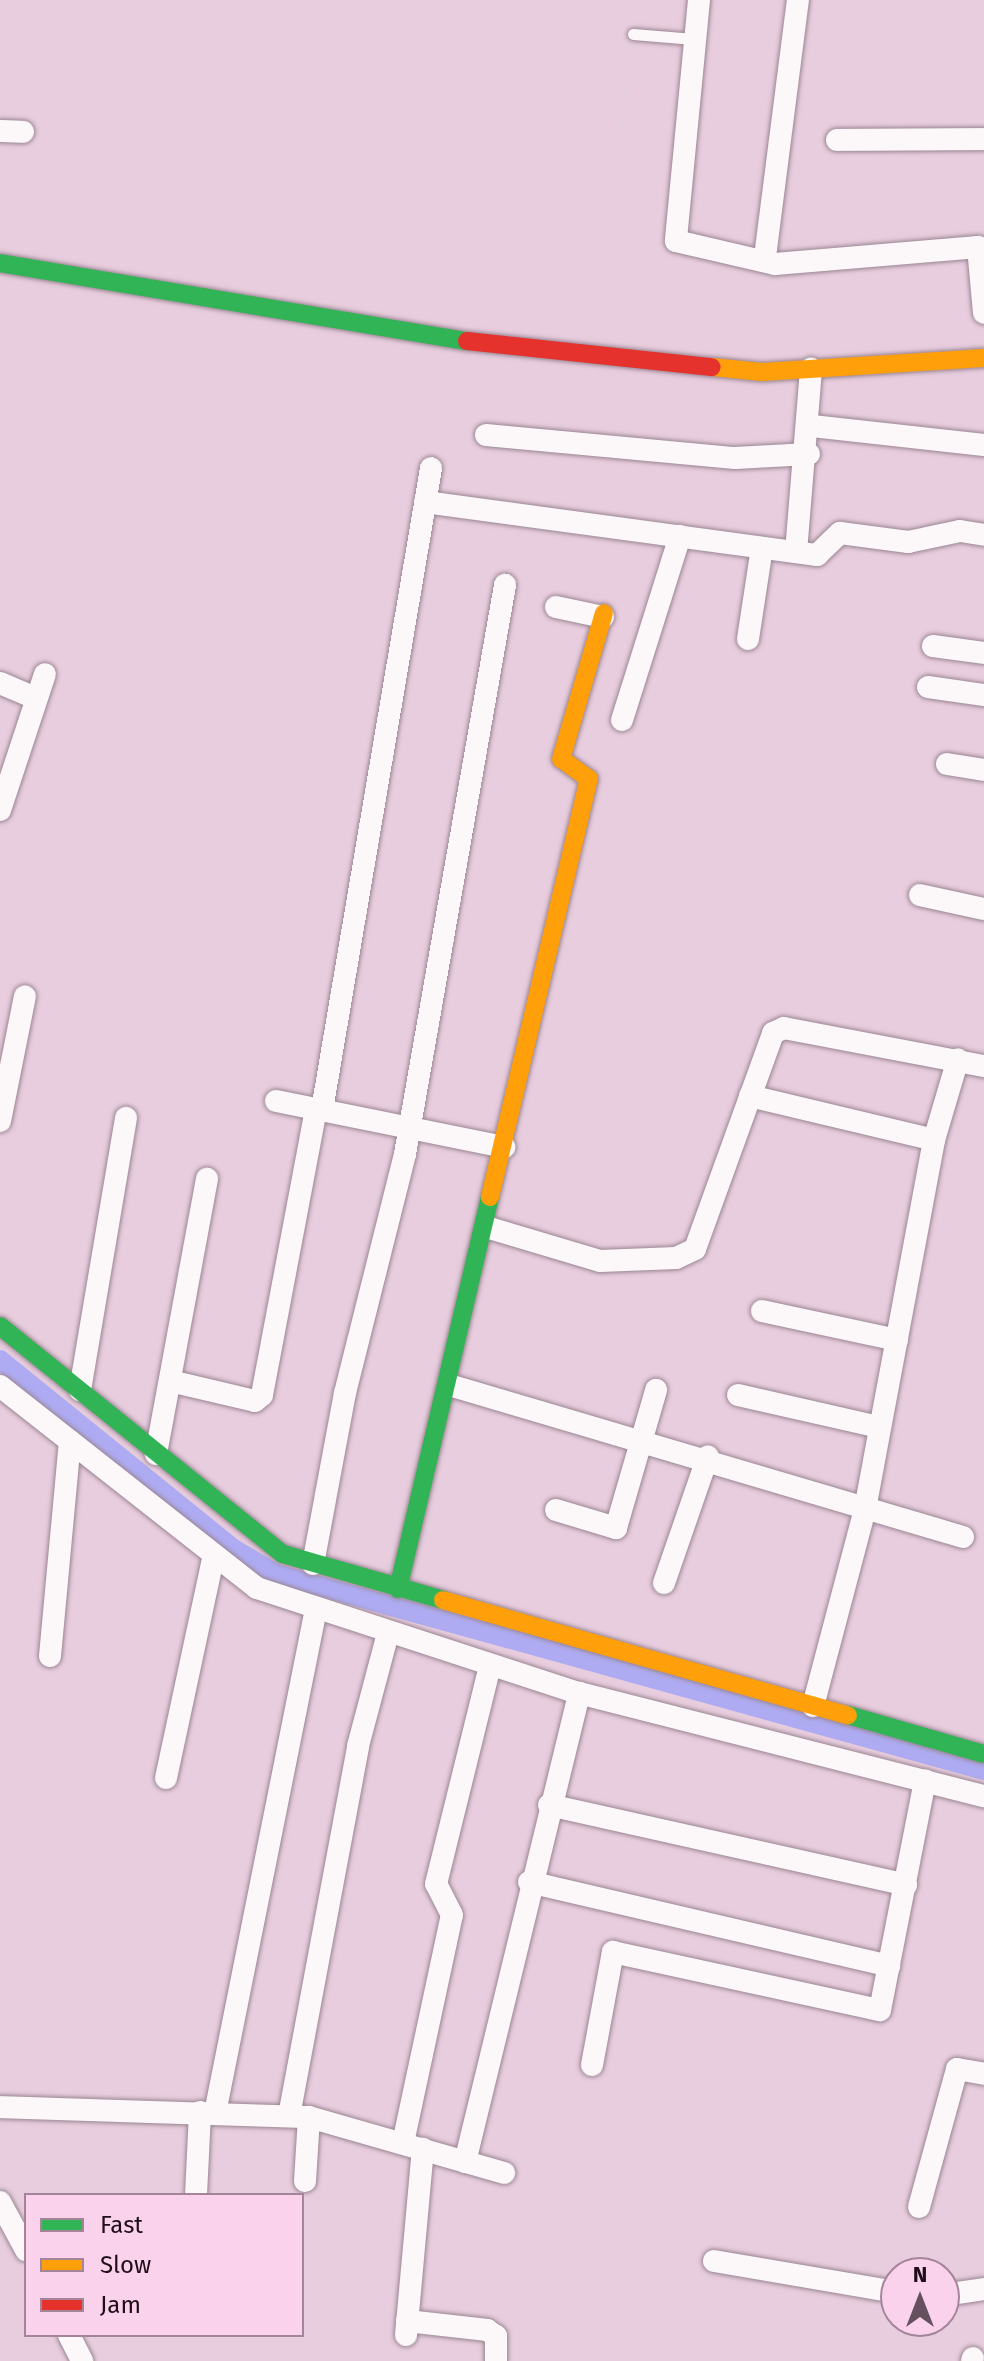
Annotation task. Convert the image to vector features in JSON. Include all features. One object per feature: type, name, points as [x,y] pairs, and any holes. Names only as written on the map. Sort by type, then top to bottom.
[{"type":"street","points":[[699,0],[676,241],[765,257],[775,264],[978,247],[983,299]]},
{"type":"street","points":[[765,257],[798,0]]},
{"type":"street","points":[[0,131],[23,132]]},
{"type":"street","points":[[837,140],[984,139]]},
{"type":"street","points":[[0,263],[495,346],[762,372],[984,358]]},
{"type":"street","points":[[796,552],[812,426],[811,369]]},
{"type":"street","points":[[812,426],[984,445]]},
{"type":"street","points":[[486,435],[735,458],[809,454]]},
{"type":"street","points":[[170,1381],[255,1401],[262,1395],[319,1109],[431,468]]},
{"type":"street","points":[[425,502],[817,555],[840,533],[908,542],[960,531],[984,535]]},
{"type":"street","points":[[622,720],[680,536]]},
{"type":"street","points":[[748,639],[762,548]]},
{"type":"street","points":[[313,1564],[410,1127],[505,585]]},
{"type":"street","points":[[398,1589],[449,1385],[589,779],[561,759],[603,615],[556,607]]},
{"type":"street","points":[[933,646],[984,653]]},
{"type":"street","points":[[0,810],[45,674]]},
{"type":"street","points":[[0,683],[35,698]]},
{"type":"street","points":[[928,687],[984,695]]},
{"type":"street","points":[[947,764],[984,770]]},
{"type":"street","points":[[920,895],[984,909]]},
{"type":"street","points":[[0,1121],[25,996]]},
{"type":"street","points":[[486,1227],[600,1261],[676,1258],[695,1249],[773,1033],[797,1025],[984,1066]]},
{"type":"street","points":[[813,1706],[865,1509],[934,1140],[958,1059]]},
{"type":"street","points":[[750,1096],[934,1140]]},
{"type":"street","points":[[276,1101],[504,1147]]},
{"type":"street","points":[[80,1390],[126,1118]]},
{"type":"street","points":[[156,1454],[207,1179]]},
{"type":"street","points":[[762,1311],[897,1340]]},
{"type":"street","points":[[0,1326],[261,1539],[313,1564],[984,1754]]},
{"type":"street","points":[[449,1385],[708,1456],[865,1509],[963,1537]]},
{"type":"street","points":[[0,1389],[70,1441],[213,1558],[257,1588],[579,1693],[984,1796]]},
{"type":"street","points":[[556,1510],[616,1528],[656,1390]]},
{"type":"street","points":[[738,1395],[879,1427]]},
{"type":"street","points":[[50,1656],[70,1441]]},
{"type":"street","points":[[664,1583],[708,1456]]},
{"type":"street","points":[[166,1778],[213,1558]]},
{"type":"street","points":[[196,2193],[207,2112],[316,1609]]},
{"type":"street","points":[[305,2181],[299,2116],[358,1746],[388,1633]]},
{"type":"street","points":[[490,1666],[436,1884],[452,1915],[413,2146],[407,2328],[487,2330],[496,2336],[496,2361]]},
{"type":"street","points":[[465,2162],[529,1882],[579,1693]]},
{"type":"street","points":[[592,2065],[613,1952],[880,2010],[925,1780]]},
{"type":"street","points":[[549,1805],[906,1885]]},
{"type":"street","points":[[529,1882],[889,1966]]},
{"type":"street","points":[[919,2207],[957,2069],[982,2067]]},
{"type":"street","points":[[4,2112],[207,2112],[299,2116],[504,2173]]},
{"type":"street","points":[[0,2202],[24,2246]]},
{"type":"street","points":[[714,2261],[880,2289]]},
{"type":"street","points":[[960,2293],[984,2289]]},
{"type":"street","points":[[70,2337],[82,2361]]},
{"type":"lane","points":[[633,34],[694,39]]},
{"type":"path","points":[[612,206],[637,0]]},
{"type":"waterway","points":[[0,1360],[232,1548],[276,1574],[984,1770]]},
{"type":"traffic: fast","points":[[0,263],[467,341]]},
{"type":"traffic: fast","points":[[398,1589],[490,1197]]},
{"type":"traffic: fast","points":[[0,1326],[283,1554],[443,1600]]},
{"type":"traffic: fast","points":[[848,1715],[984,1754]]},
{"type":"traffic: slow","points":[[712,367],[762,372],[984,358]]},
{"type":"traffic: slow","points":[[490,1197],[589,779],[561,759],[604,613]]},
{"type":"traffic: slow","points":[[443,1600],[848,1715]]},
{"type":"traffic: jam","points":[[467,341],[712,367]]}]
